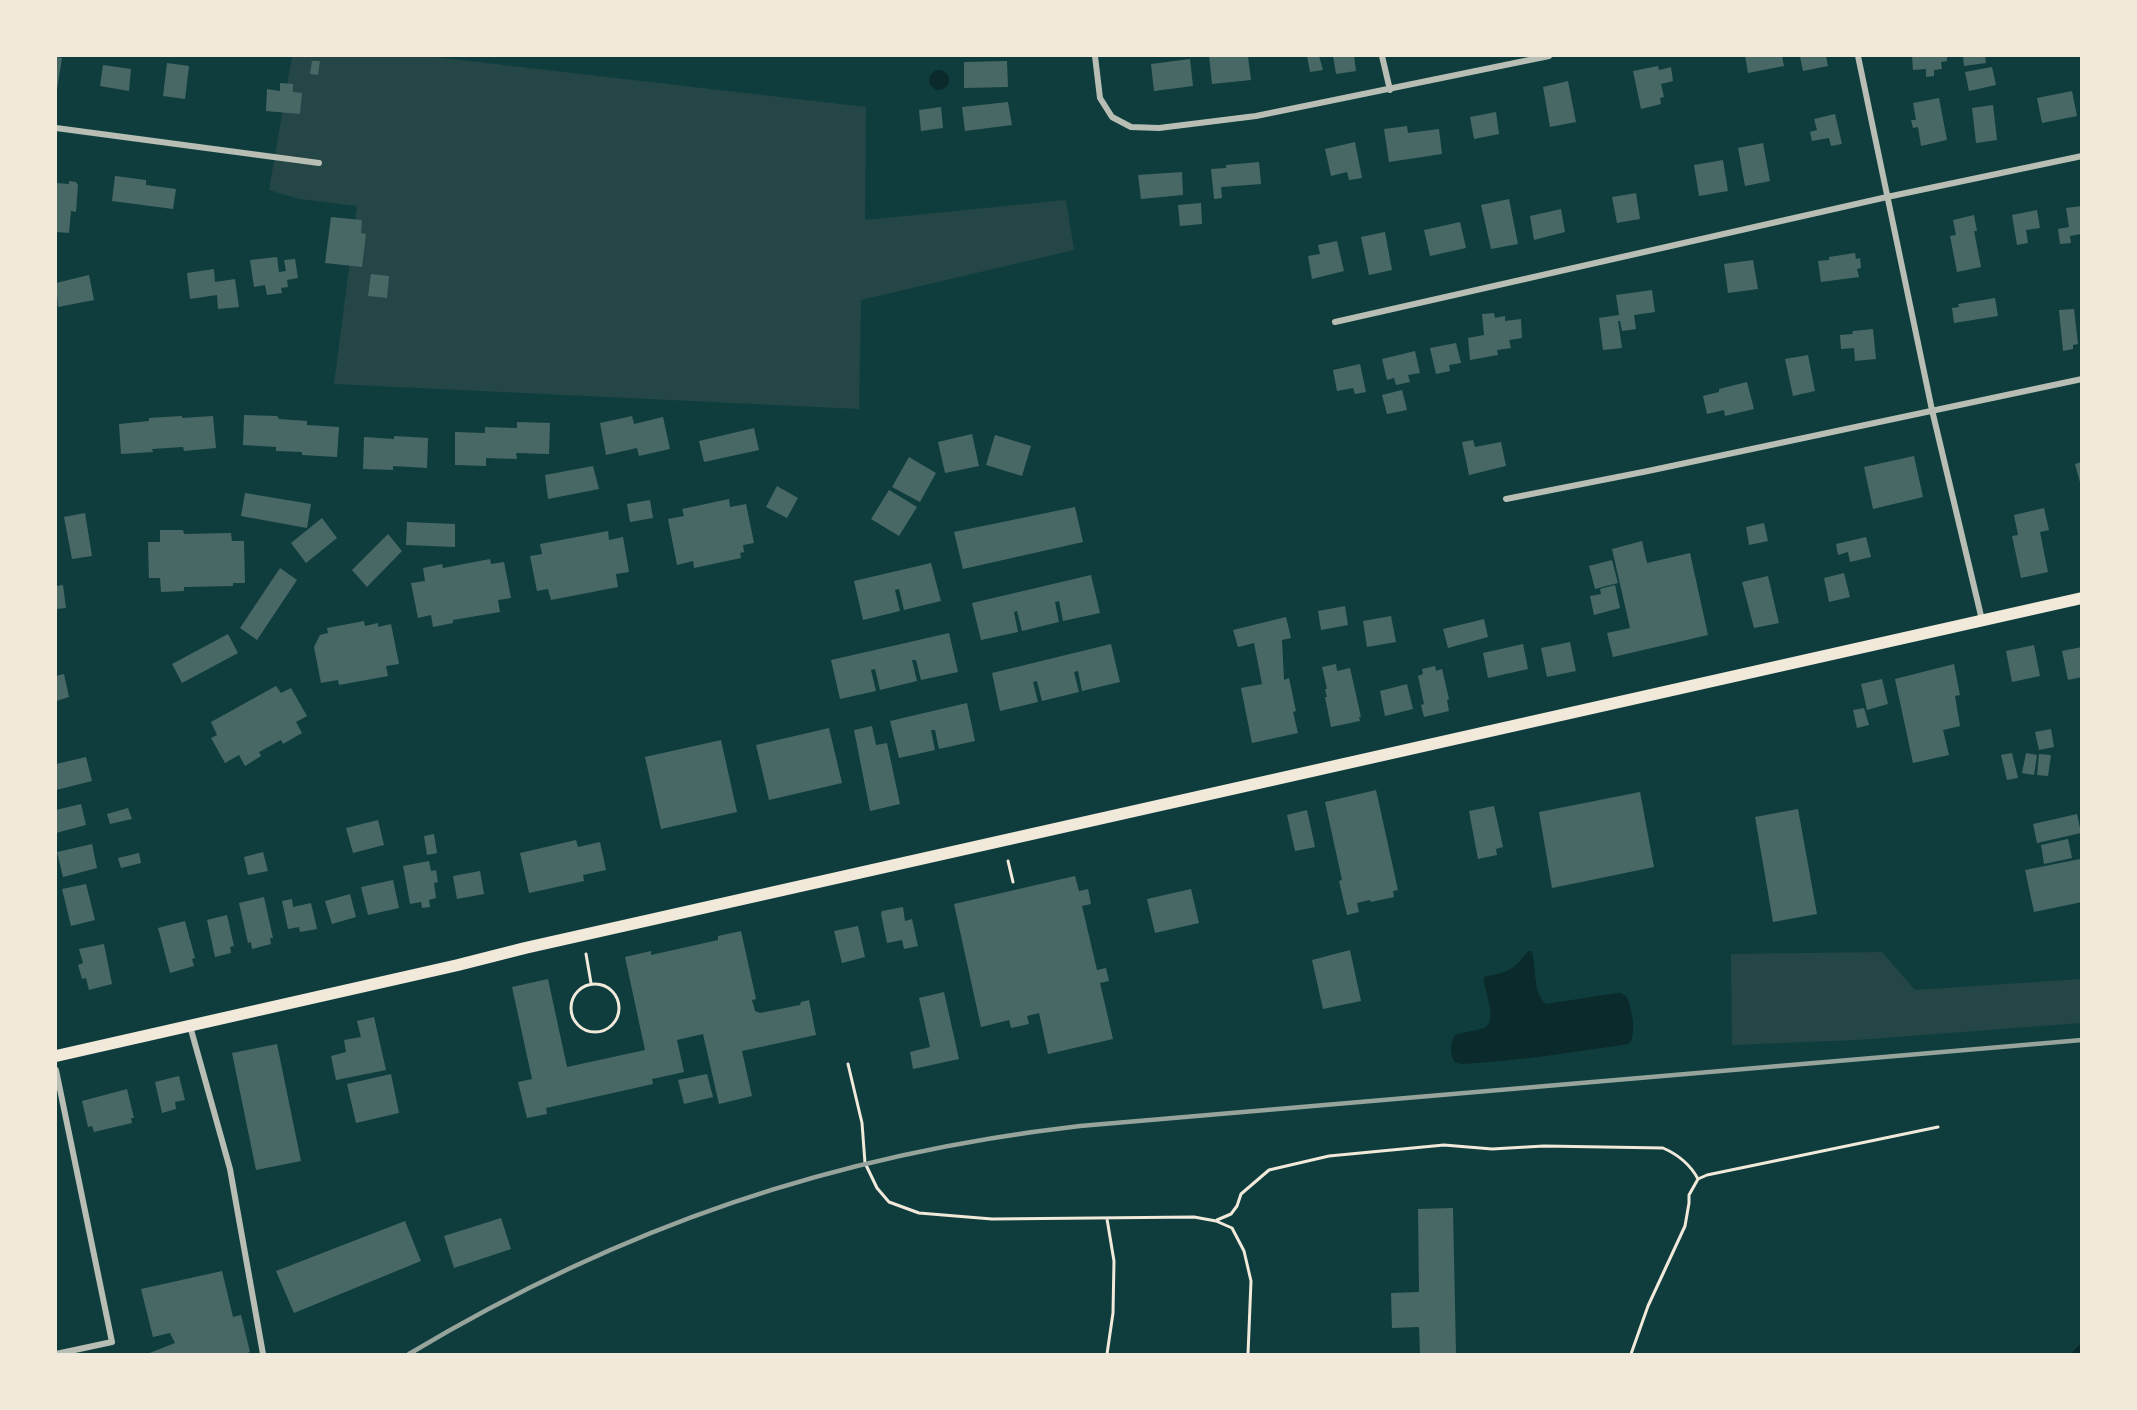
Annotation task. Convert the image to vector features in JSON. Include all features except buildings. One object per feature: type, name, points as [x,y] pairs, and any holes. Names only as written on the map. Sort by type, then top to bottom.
[{"type":"main road","points":[[56,1056],[525,948],[2082,598]]},
{"type":"street","points":[[1095,56],[1100,98],[1112,117],[1131,127],[1159,128],[1256,116],[1549,56]]},
{"type":"street","points":[[1382,56],[1390,90]]},
{"type":"street","points":[[1858,56],[1932,410],[1982,621]]},
{"type":"street","points":[[56,128],[319,163]]},
{"type":"street","points":[[1335,322],[1887,197],[2082,156]]},
{"type":"street","points":[[1506,499],[2082,379]]},
{"type":"street","points":[[190,1026],[230,1169],[263,1354]]},
{"type":"street","points":[[56,1070],[112,1342],[56,1354]]},
{"type":"path","points":[[1008,861],[1013,882]]},
{"type":"path","points":[[586,954],[591,983]]},
{"type":"path","points":[[591,983],[606,985],[612,990],[619,1004],[619,1012],[612,1026],[597,1032],[581,1028],[572,1015],[570,1007],[576,992],[591,983]]},
{"type":"path","points":[[848,1064],[862,1123],[866,1163],[877,1188],[889,1202],[919,1213],[981,1218],[1194,1217],[1216,1221],[1232,1228],[1244,1251],[1251,1281],[1248,1354]]},
{"type":"path","points":[[1631,1354],[1648,1306],[1685,1226],[1689,1195],[1698,1179],[1707,1175],[1938,1127]]},
{"type":"path","points":[[1216,1221],[1231,1214],[1241,1194],[1269,1170],[1329,1156],[1444,1145],[1492,1149],[1544,1146],[1663,1148],[1677,1154],[1692,1168],[1698,1179]]},
{"type":"path","points":[[1107,1218],[1114,1261],[1113,1313],[1107,1354]]},
{"type":"shaded area","points":[[292,56],[426,56],[866,107],[865,220],[1066,200],[1074,250],[861,300],[859,409],[334,384],[357,206],[299,199],[269,190]]},
{"type":"shaded area","points":[[935,70],[943,70],[949,76],[949,84],[943,90],[935,90],[929,84],[929,76]]},
{"type":"shaded area","points":[[1529,951],[1532,951],[1539,994],[1546,1004],[1620,993],[1626,996],[1633,1020],[1633,1034],[1629,1044],[1504,1061],[1462,1064],[1455,1062],[1451,1048],[1455,1035],[1484,1028],[1489,1024],[1491,1012],[1484,977],[1510,969]]},
{"type":"shaded area","points":[[1882,952],[1915,990],[2081,979],[2081,1023],[1857,1040],[1732,1045],[1731,954]]},
{"type":"waterway","points":[[2074,1354],[2082,1346]]},
{"type":"railway","points":[[409,1354],[489,1309],[569,1269],[650,1233],[732,1203],[815,1177],[901,1156],[989,1139],[1080,1126],[2082,1040]]}]
